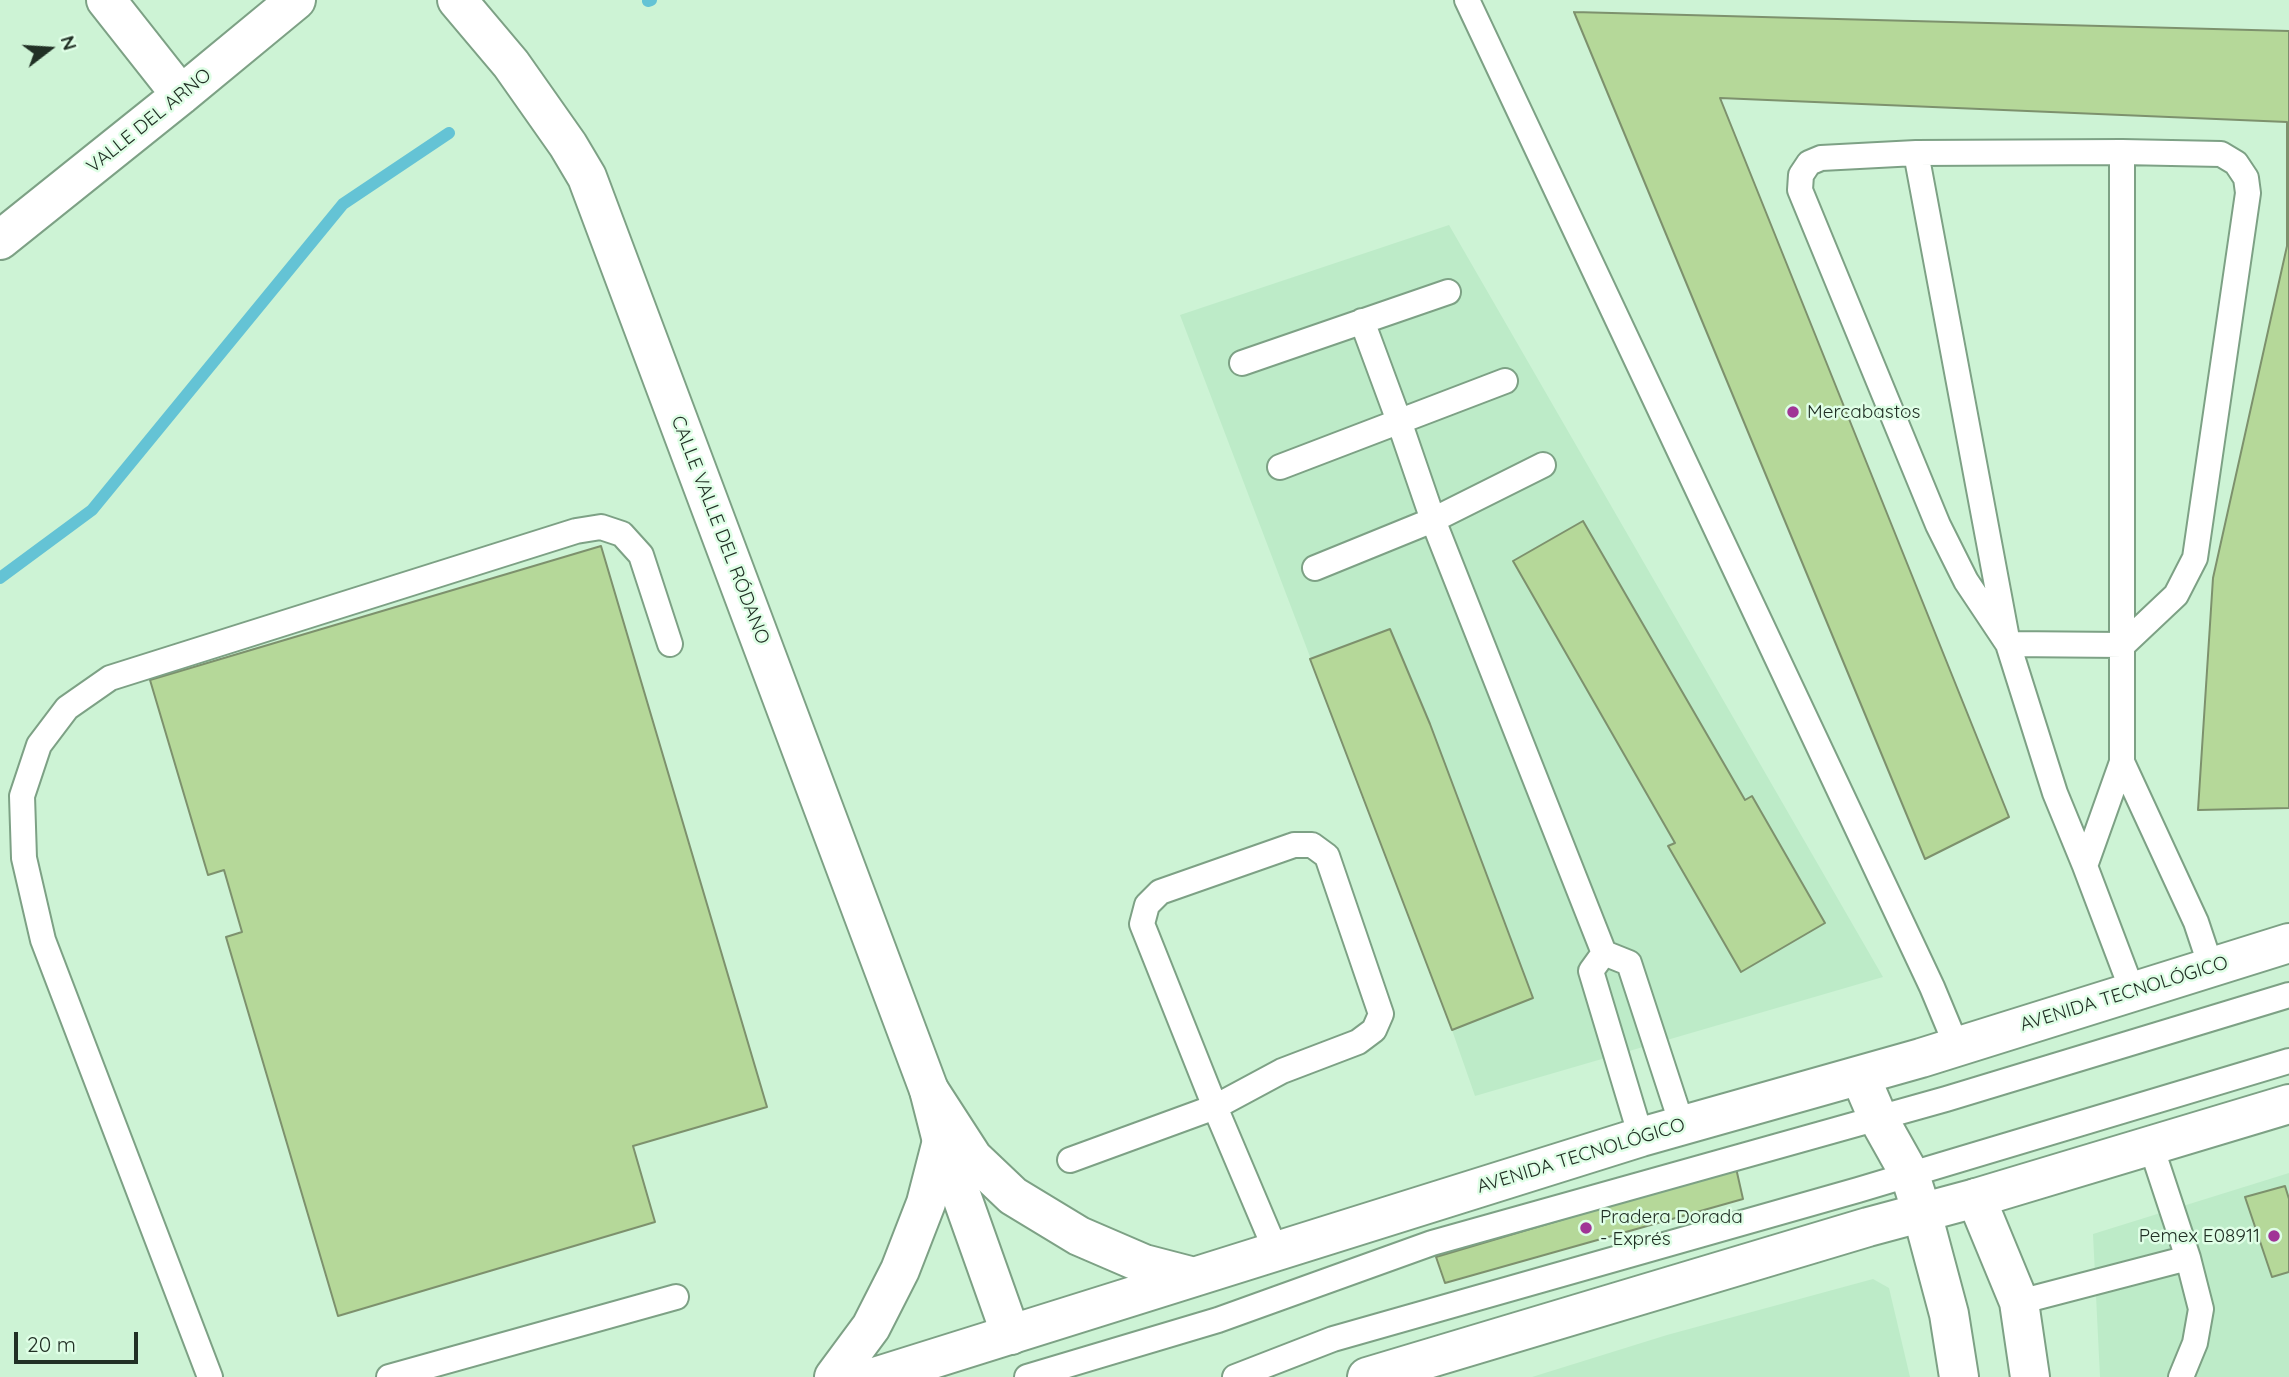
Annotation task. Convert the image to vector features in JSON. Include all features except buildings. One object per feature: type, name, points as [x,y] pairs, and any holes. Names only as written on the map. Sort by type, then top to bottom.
[{"type":"main road","points":[[106,0],[181,96]]},
{"type":"main road","name":"VALLE DEL ARNO","points":[[0,240],[181,96],[296,0]]},
{"type":"main road","name":"CALLE VALLE DEL RÓDANO","points":[[457,0],[511,64],[587,177],[929,1090]]},
{"type":"main road","name":"AVENIDA TECNOLÓGICO","points":[[875,1377],[1641,1137],[1957,1047],[2289,943]]},
{"type":"main road","points":[[1860,1076],[1878,1118],[1910,1175],[1949,1314],[1959,1377]]},
{"type":"main road","points":[[929,1090],[942,1141],[1011,1335]]},
{"type":"main road","points":[[929,1090],[973,1158],[1013,1196],[1079,1237],[1144,1264],[1194,1277]]},
{"type":"main road","points":[[1367,1377],[1424,1369],[1854,1231],[1976,1198],[2289,1104]]},
{"type":"main road","points":[[834,1377],[871,1327],[900,1270],[926,1203],[942,1141]]},
{"type":"main road","points":[[1976,1198],[2020,1302],[2031,1377]]},
{"type":"lane","points":[[1467,0],[1932,987],[1957,1047]]},
{"type":"lane","points":[[2085,866],[2122,762],[2122,152]]},
{"type":"lane","points":[[1916,153],[2008,644],[2055,793],[2132,990]]},
{"type":"lane","points":[[1916,153],[2221,154],[2236,163],[2246,178],[2248,193],[2195,558],[2176,595],[2123,645],[2008,644],[1966,581],[1938,525],[1800,190],[1801,175],[1809,163],[1821,158],[1916,153]]},
{"type":"lane","points":[[1242,363],[1448,292]]},
{"type":"lane","points":[[1362,321],[1433,520],[1604,953],[1629,962],[1682,1125]]},
{"type":"lane","points":[[1280,467],[1504,381]]},
{"type":"lane","points":[[1315,568],[1433,520],[1543,465]]},
{"type":"lane","points":[[210,1377],[43,940],[24,858],[22,796],[38,745],[67,708],[110,678],[576,531],[601,527],[622,534],[641,555],[670,644]]},
{"type":"lane","points":[[2122,762],[2196,922],[2211,967]]},
{"type":"lane","points":[[1070,1160],[1214,1107],[1282,1070],[1358,1042],[1374,1030],[1381,1014],[1327,856],[1312,845],[1294,845],[1160,892],[1147,905],[1142,924],[1214,1107],[1276,1251]]},
{"type":"lane","points":[[1604,953],[1591,971],[1641,1137]]},
{"type":"lane","points":[[1027,1377],[1218,1320],[1432,1243],[1878,1118],[2289,995]]},
{"type":"lane","points":[[1235,1377],[1332,1339],[1910,1175],[2289,1061]]},
{"type":"lane","points":[[2151,1146],[2202,1309],[2195,1343],[2182,1377]]},
{"type":"lane","points":[[2020,1302],[2188,1258]]},
{"type":"lane","points":[[389,1377],[676,1297]]},
{"type":"shaded area","points":[[1449,225],[1883,977],[1475,1096],[1180,315]]},
{"type":"shaded area","points":[[2289,1173],[2289,1377],[2100,1377],[2093,1234]]},
{"type":"shaded area","points":[[1873,1279],[1889,1288],[1910,1377],[1532,1377],[1667,1335]]},
{"type":"waterway","points":[[0,578],[92,510],[343,204],[449,133]]},
{"type":"place","name":"Mercabastos","points":[[1793,412]]},
{"type":"place","name":"Pradera Dorada - Exprés","points":[[1586,1228]]},
{"type":"place","name":"Pemex E08911","points":[[2274,1236]]}]
